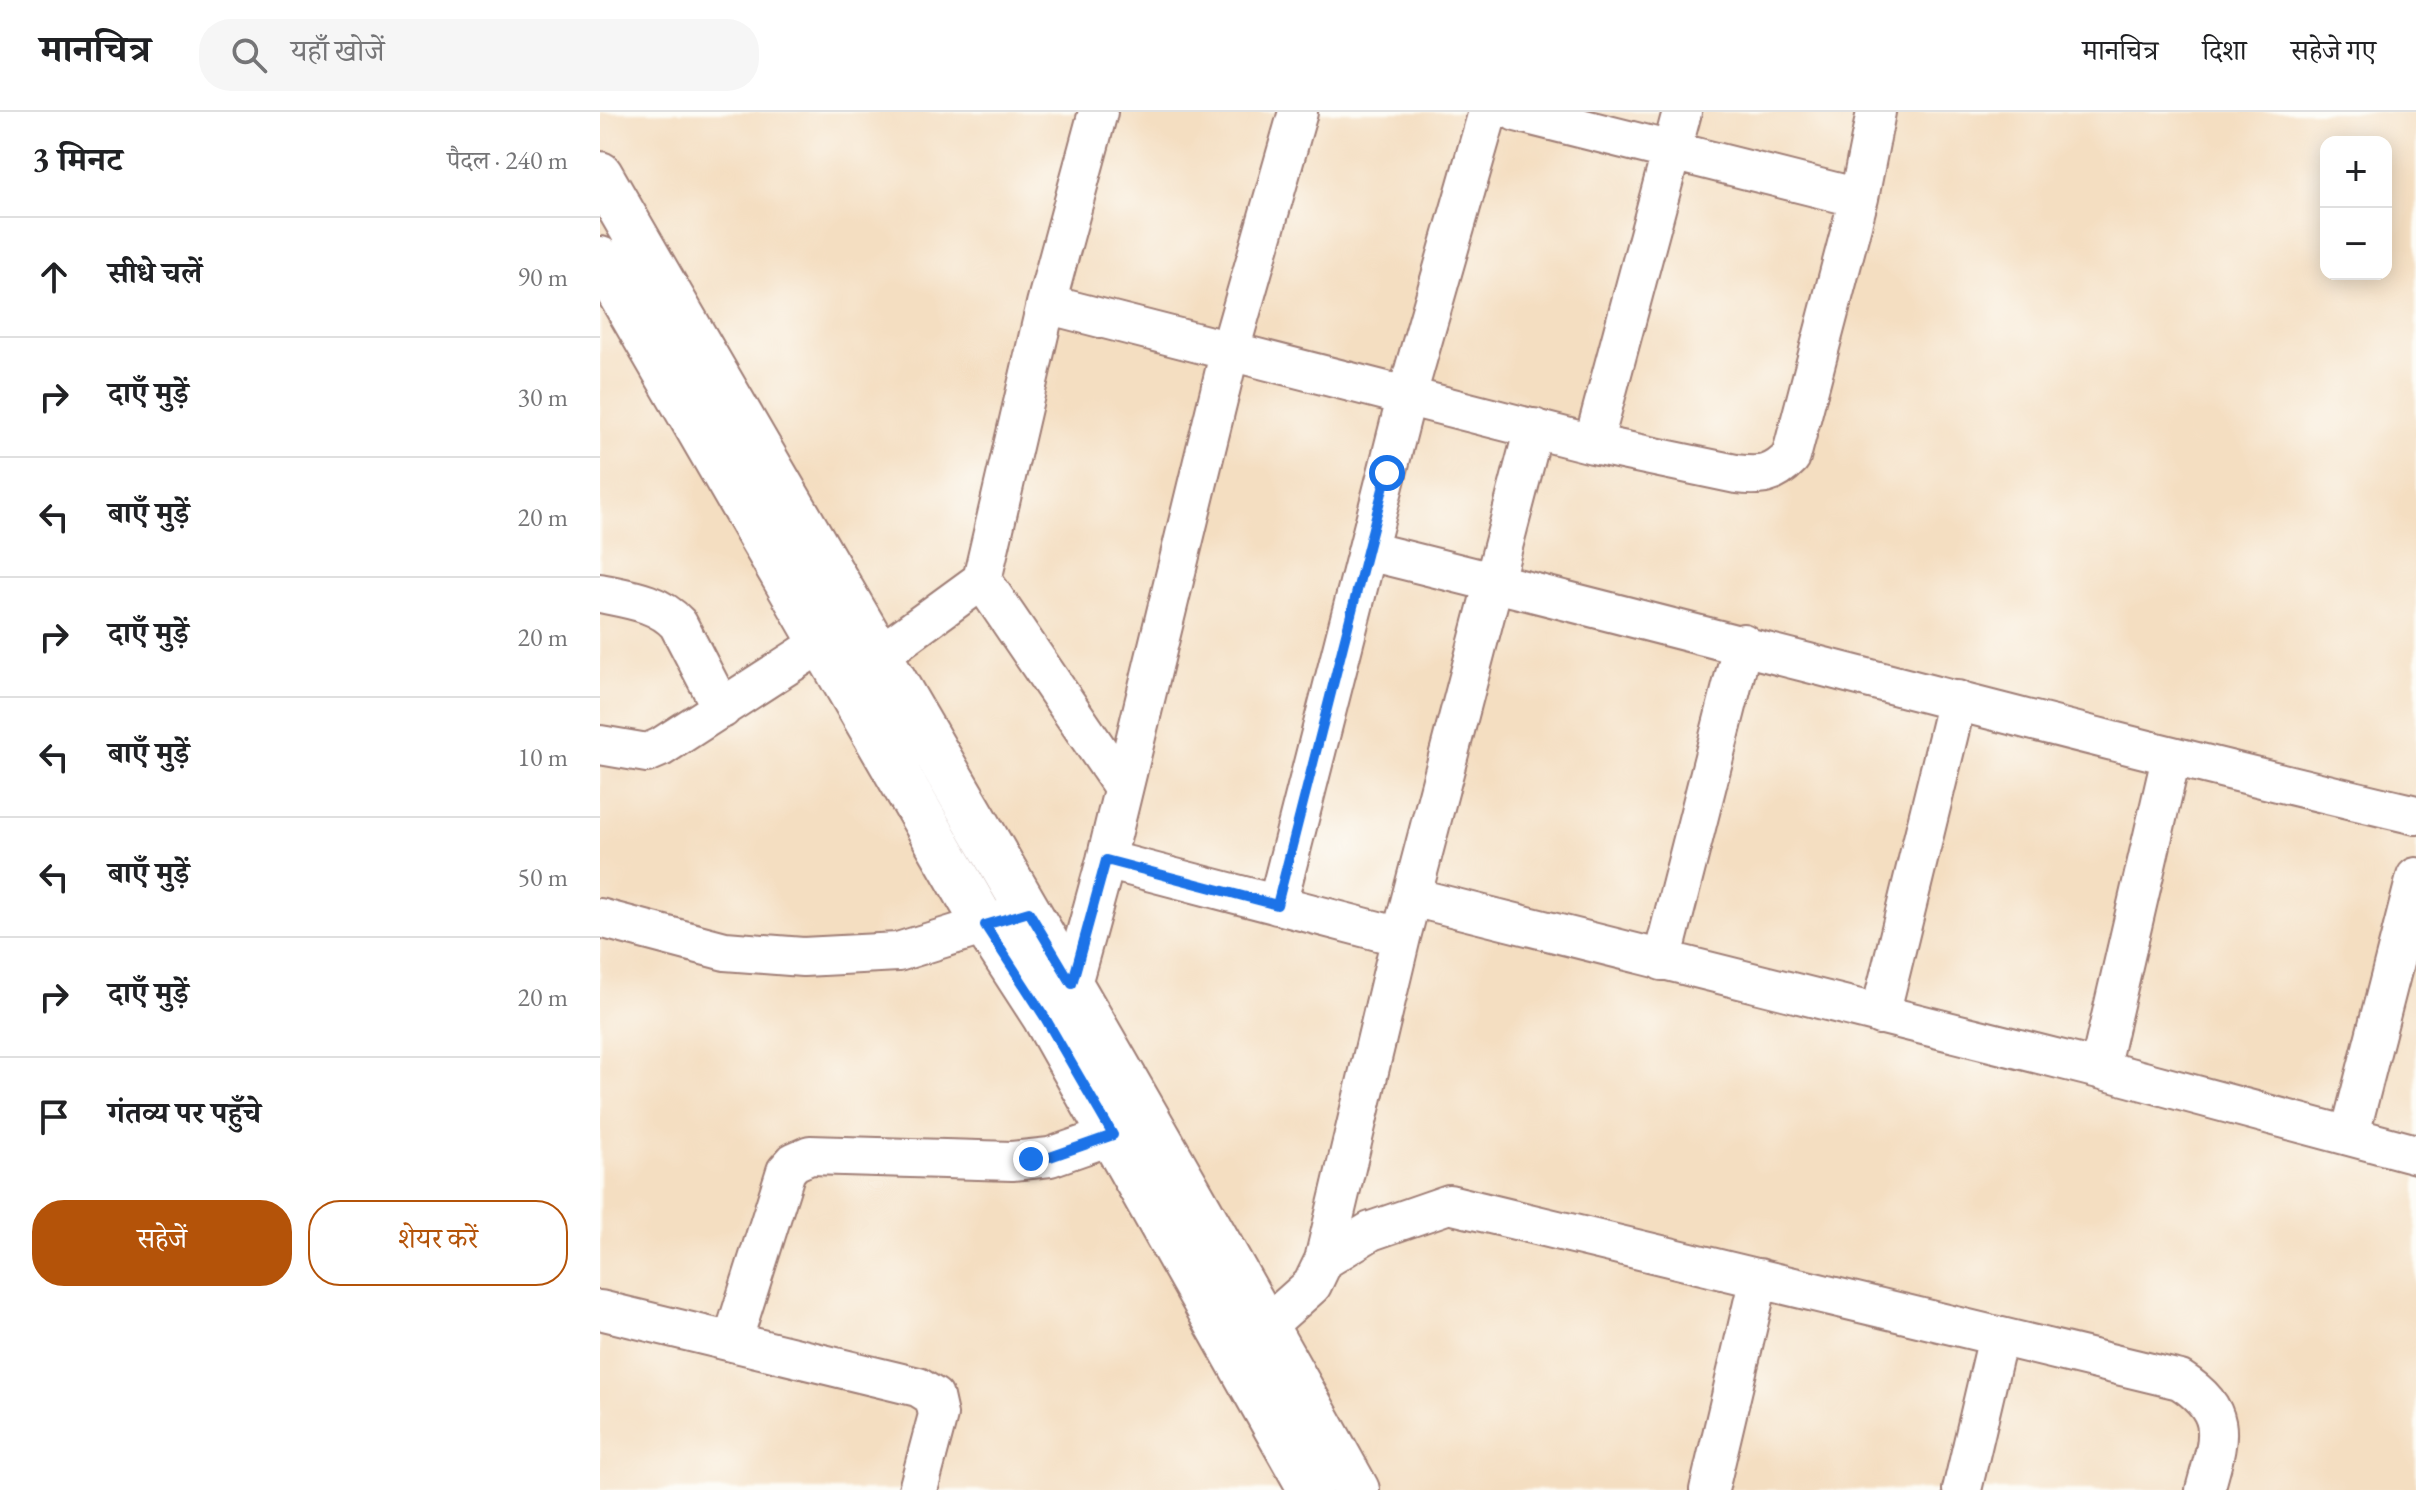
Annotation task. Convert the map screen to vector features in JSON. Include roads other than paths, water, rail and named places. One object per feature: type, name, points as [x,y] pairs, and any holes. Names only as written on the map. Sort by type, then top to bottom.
[{"type":"main road","points":[[600,174],[853,640],[985,925],[1044,1016],[1113,1135],[1311,1490]]},
{"type":"main road","points":[[600,259],[1029,912],[1357,1490]]},
{"type":"street","points":[[1098,112],[1046,304],[982,580],[1123,787]]},
{"type":"street","points":[[1072,984],[1106,860],[1230,350],[1298,112]]},
{"type":"street","points":[[1277,905],[1407,395],[1488,112]]},
{"type":"street","points":[[1516,112],[1859,198]]},
{"type":"street","points":[[1593,444],[1682,112]]},
{"type":"street","points":[[1046,304],[1593,444],[1736,474],[1758,476],[1776,473],[1791,457],[1859,198],[1876,112]]},
{"type":"street","points":[[1266,1326],[1312,1285],[1324,1260],[1401,937],[1534,428]]},
{"type":"street","points":[[1368,551],[1743,643],[2171,758],[2416,815]]},
{"type":"street","points":[[600,745],[647,753],[722,709],[853,640],[982,580]]},
{"type":"street","points":[[600,593],[644,603],[668,613],[678,624],[722,709]]},
{"type":"street","points":[[1662,961],[1743,643]]},
{"type":"street","points":[[1880,1015],[1957,700]]},
{"type":"street","points":[[2099,1069],[2171,758]]},
{"type":"street","points":[[1106,860],[1401,937]]},
{"type":"street","points":[[2350,1134],[2416,877]]},
{"type":"street","points":[[1412,897],[2099,1069],[2416,1154]]},
{"type":"street","points":[[600,918],[725,951],[803,957],[898,952],[1029,912]]},
{"type":"street","points":[[732,1342],[786,1171],[794,1162],[810,1155],[1012,1161],[1050,1157],[1113,1135]]},
{"type":"street","points":[[1324,1260],[1371,1231],[1449,1204],[2180,1380],[2204,1395],[2216,1414],[2218,1442],[2205,1490]]},
{"type":"street","points":[[1709,1490],[1759,1278]]},
{"type":"street","points":[[600,1310],[918,1387],[934,1397],[938,1415],[918,1490]]},
{"type":"street","points":[[1962,1490],[1998,1337]]}]
